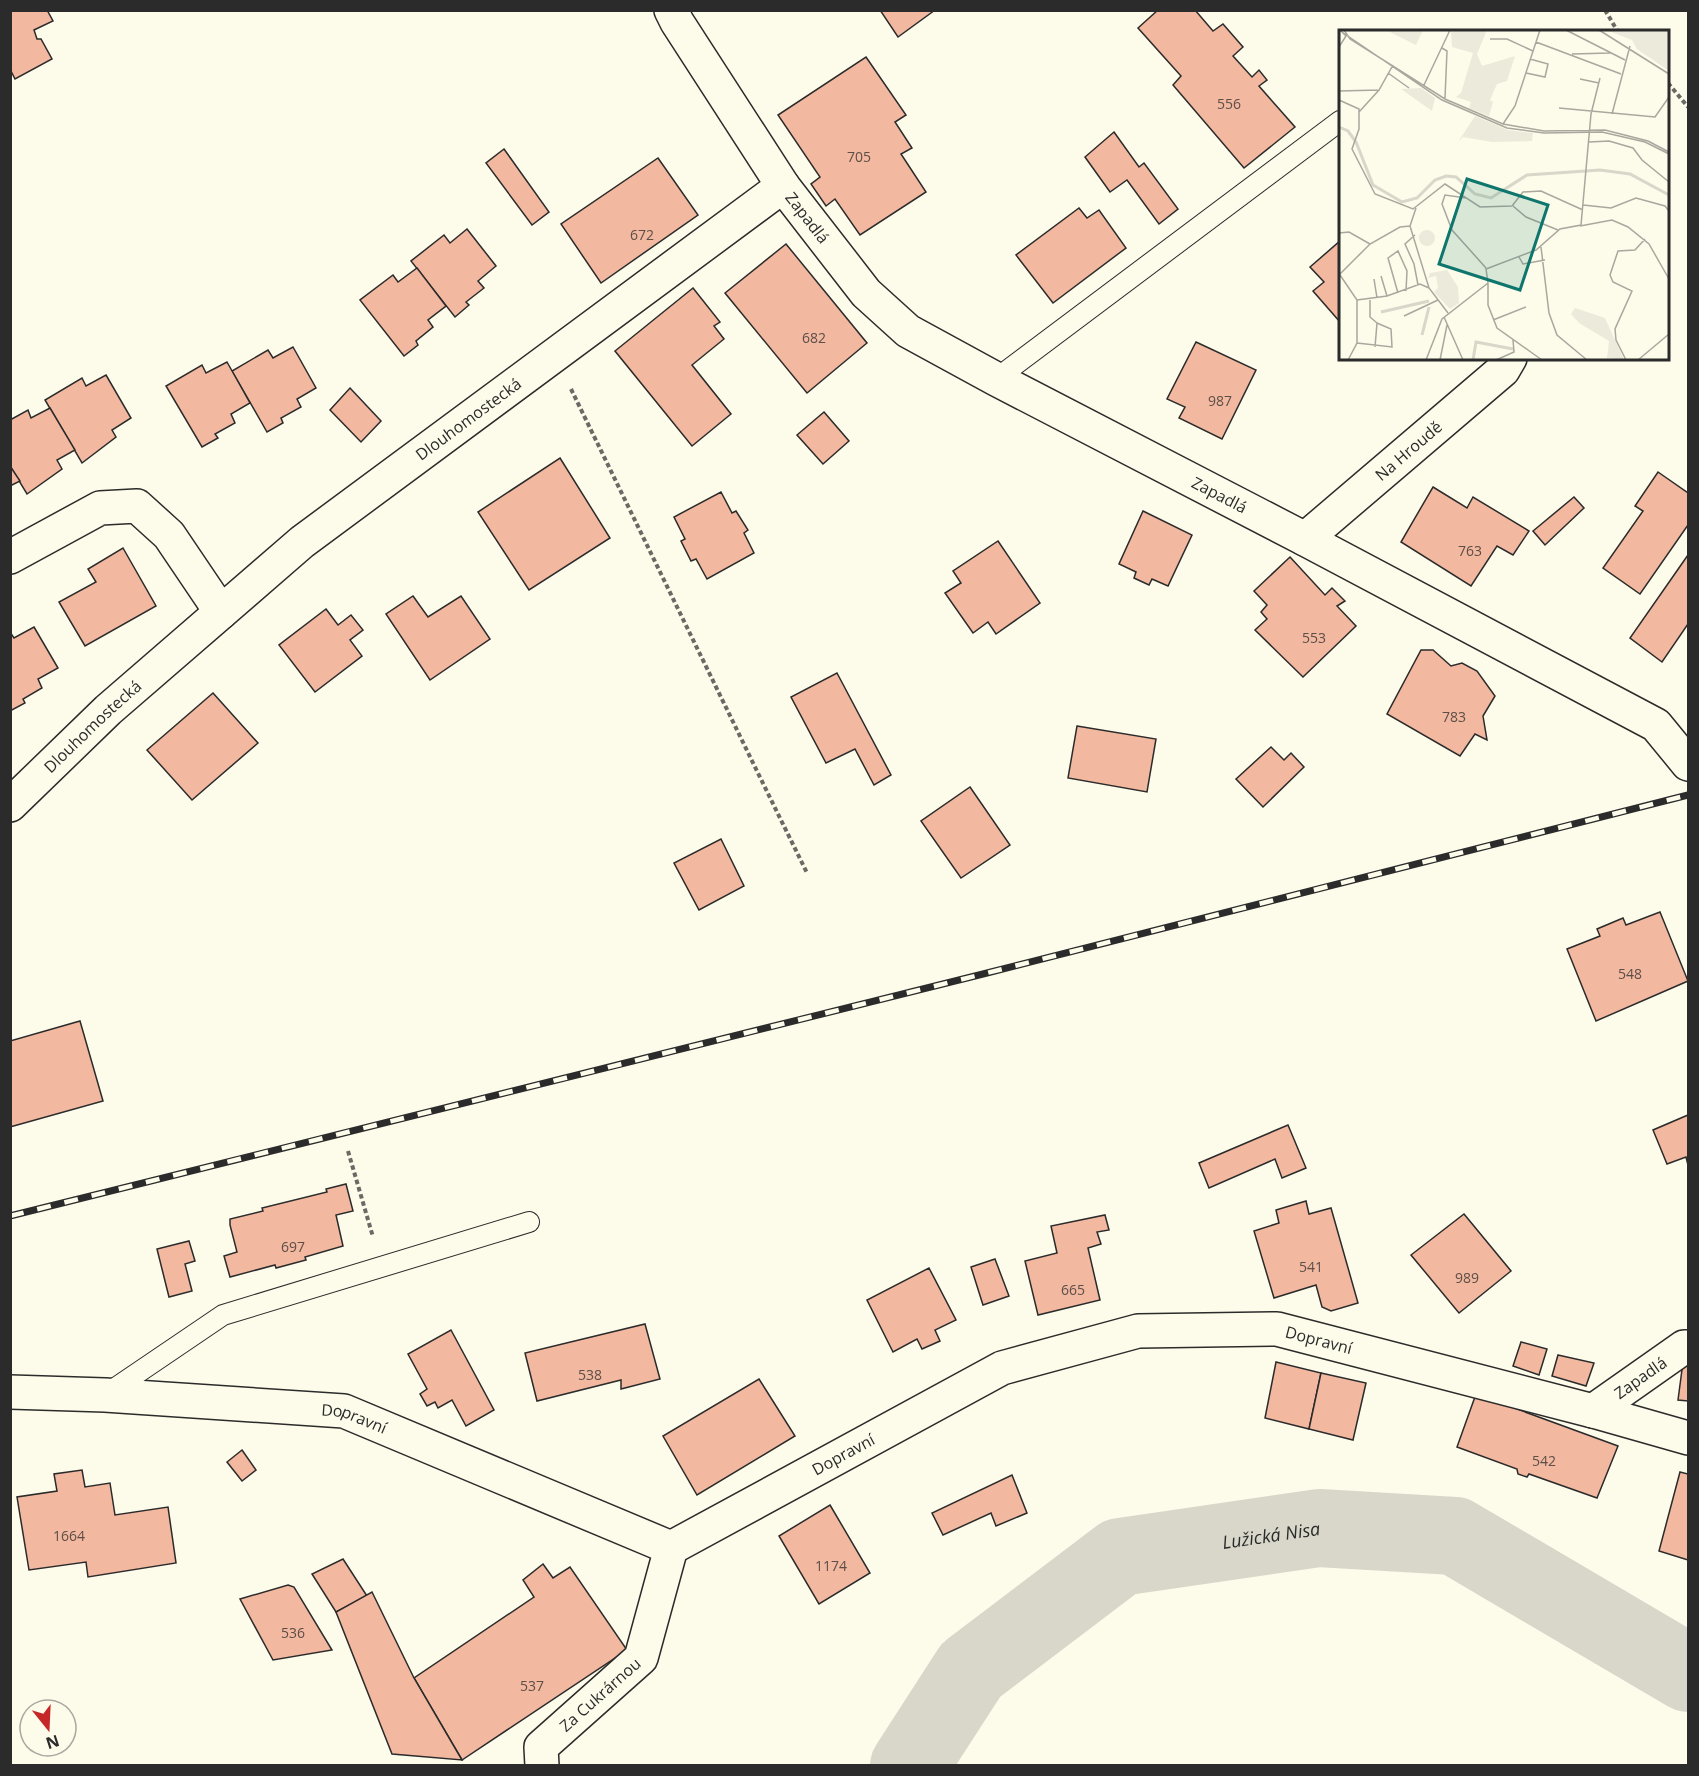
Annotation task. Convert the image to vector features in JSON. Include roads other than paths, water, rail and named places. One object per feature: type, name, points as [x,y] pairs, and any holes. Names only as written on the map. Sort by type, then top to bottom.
[{"type":"street","points":[[671,10],[783,186]]},
{"type":"street","name":"Dlouhomostecká","points":[[10,805],[108,710],[302,542],[783,186]]},
{"type":"street","name":"Zapadlá","points":[[783,186],[866,293],[908,331],[1656,725],[1684,758]]},
{"type":"street","name":"Na Hroudě","points":[[1305,539],[1503,370],[1509,360]]},
{"type":"street","points":[[10,557],[100,508],[137,506],[169,535],[221,612]]},
{"type":"street","name":"Dopravní","points":[[10,1392],[105,1395],[344,1411],[671,1548],[1002,1368],[1138,1331],[1277,1329],[1689,1438]]},
{"type":"street","name":"Zapadlá","points":[[1593,1411],[1684,1347],[1689,1347]]},
{"type":"street","name":"Za Cukrárnou","points":[[542,1766],[541,1747],[641,1658],[671,1548]]},
{"type":"lane","points":[[996,379],[1339,122]]},
{"type":"lane","points":[[105,1395],[223,1315],[529,1222]]},
{"type":"waterway","name":"Lužická Nisa","points":[[909,1766],[971,1670],[1120,1557],[1319,1528],[1455,1536],[1688,1673]]},
{"type":"railway","points":[[10,1216],[983,974],[1688,795]]}]
